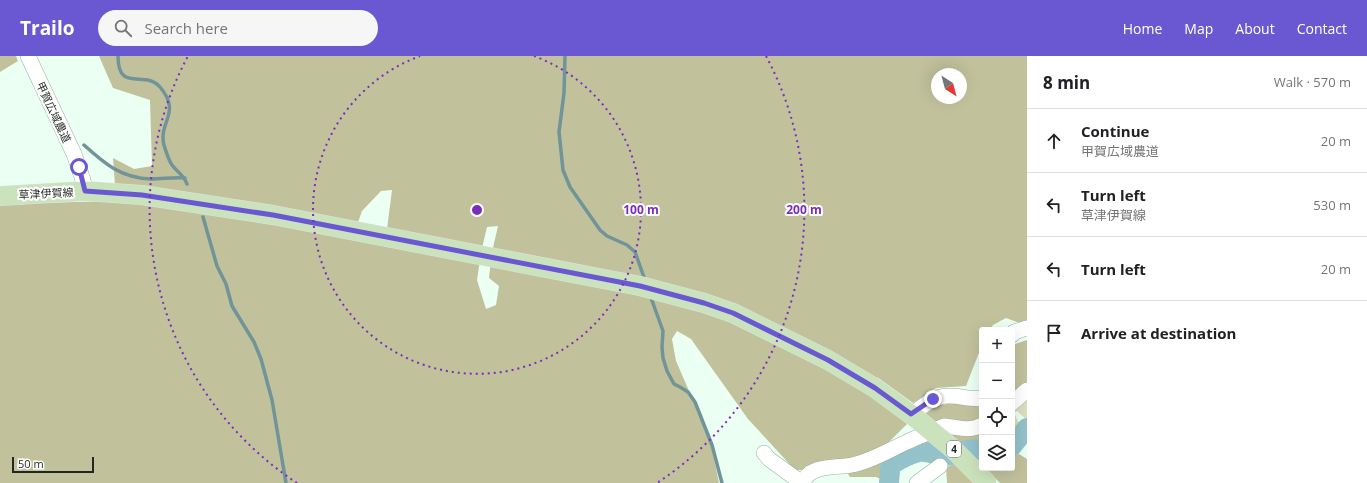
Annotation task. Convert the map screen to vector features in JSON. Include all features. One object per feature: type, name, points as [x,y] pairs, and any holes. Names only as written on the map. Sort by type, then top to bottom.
[{"type":"main road","name":"草津伊賀線","points":[[0,196],[85,191],[142,195],[273,215],[640,286],[704,303],[733,313],[828,360],[875,388],[953,448],[987,483]]},
{"type":"street","name":"甲賀広域農道","points":[[28,56],[74,154],[83,180],[85,191]]},
{"type":"street","points":[[1015,332],[1027,328]]},
{"type":"street","points":[[1015,400],[1027,390]]},
{"type":"street","points":[[914,417],[933,399],[950,396],[970,399],[979,398]]},
{"type":"street","points":[[764,453],[769,460],[803,483],[808,475],[817,469],[842,467],[860,463],[944,426],[964,430],[979,426]]},
{"type":"street","points":[[917,483],[940,466]]},
{"type":"green space","points":[[0,56],[16,56],[18,61],[0,72]]},
{"type":"green space","points":[[99,56],[1027,56],[1027,326],[1006,318],[992,327],[979,327],[979,353],[966,386],[936,388],[913,403],[877,377],[891,403],[907,424],[887,444],[849,462],[810,470],[795,470],[748,419],[691,339],[677,331],[672,339],[676,361],[710,439],[719,483],[0,483],[0,204],[113,201],[115,185],[113,158],[134,169],[152,166],[150,100],[113,88]],"holes":[[[392,190],[387,229],[482,248],[487,227],[498,226],[492,252],[489,278],[499,286],[496,305],[486,309],[477,280],[480,260],[357,225],[362,211],[381,191]]]},
{"type":"green space","points":[[1027,340],[1027,383],[1016,393],[1015,393],[1015,344]]},
{"type":"green space","points":[[1027,397],[1027,420],[1017,411],[1015,412],[1015,409]]},
{"type":"green space","points":[[962,401],[976,404],[979,407],[979,422],[940,425],[925,414],[937,406]]},
{"type":"green space","points":[[1015,415],[1022,430],[1015,435]]},
{"type":"green space","points":[[945,429],[979,429],[979,447],[963,446]]},
{"type":"green space","points":[[925,437],[942,450],[910,459],[894,467],[885,481],[876,477],[850,477],[848,474],[856,468]]},
{"type":"green space","points":[[1019,454],[1027,459],[1027,483],[1000,483],[988,471],[1015,471],[1015,455]]},
{"type":"green space","points":[[958,463],[979,483],[947,483],[946,467]]},
{"type":"waterway","points":[[118,56],[119,68],[122,74],[127,78],[154,82],[160,87],[166,96],[169,104],[169,111],[164,130],[164,145],[171,163],[184,178],[187,184]]},
{"type":"waterway","points":[[565,56],[564,93],[559,132],[563,170],[570,187],[600,230],[607,236],[627,245],[635,252],[645,280]]},
{"type":"waterway","points":[[84,145],[114,169],[131,176],[151,179],[185,178]]},
{"type":"waterway","points":[[203,217],[217,266],[226,284],[232,306],[254,342],[261,359],[272,400],[286,483]]},
{"type":"waterway","points":[[650,295],[663,331],[663,358],[667,371],[674,384],[688,392],[695,402],[712,445],[722,483]]},
{"type":"waterway","points":[[1015,442],[1027,428]]},
{"type":"waterway","points":[[889,483],[891,465],[905,457],[923,452],[946,456],[973,449],[979,450]]},
{"type":"route","points":[[79,167],[85,191],[142,195],[273,215],[640,286],[704,303],[733,313],[828,360],[875,388],[911,414],[933,399]]}]
